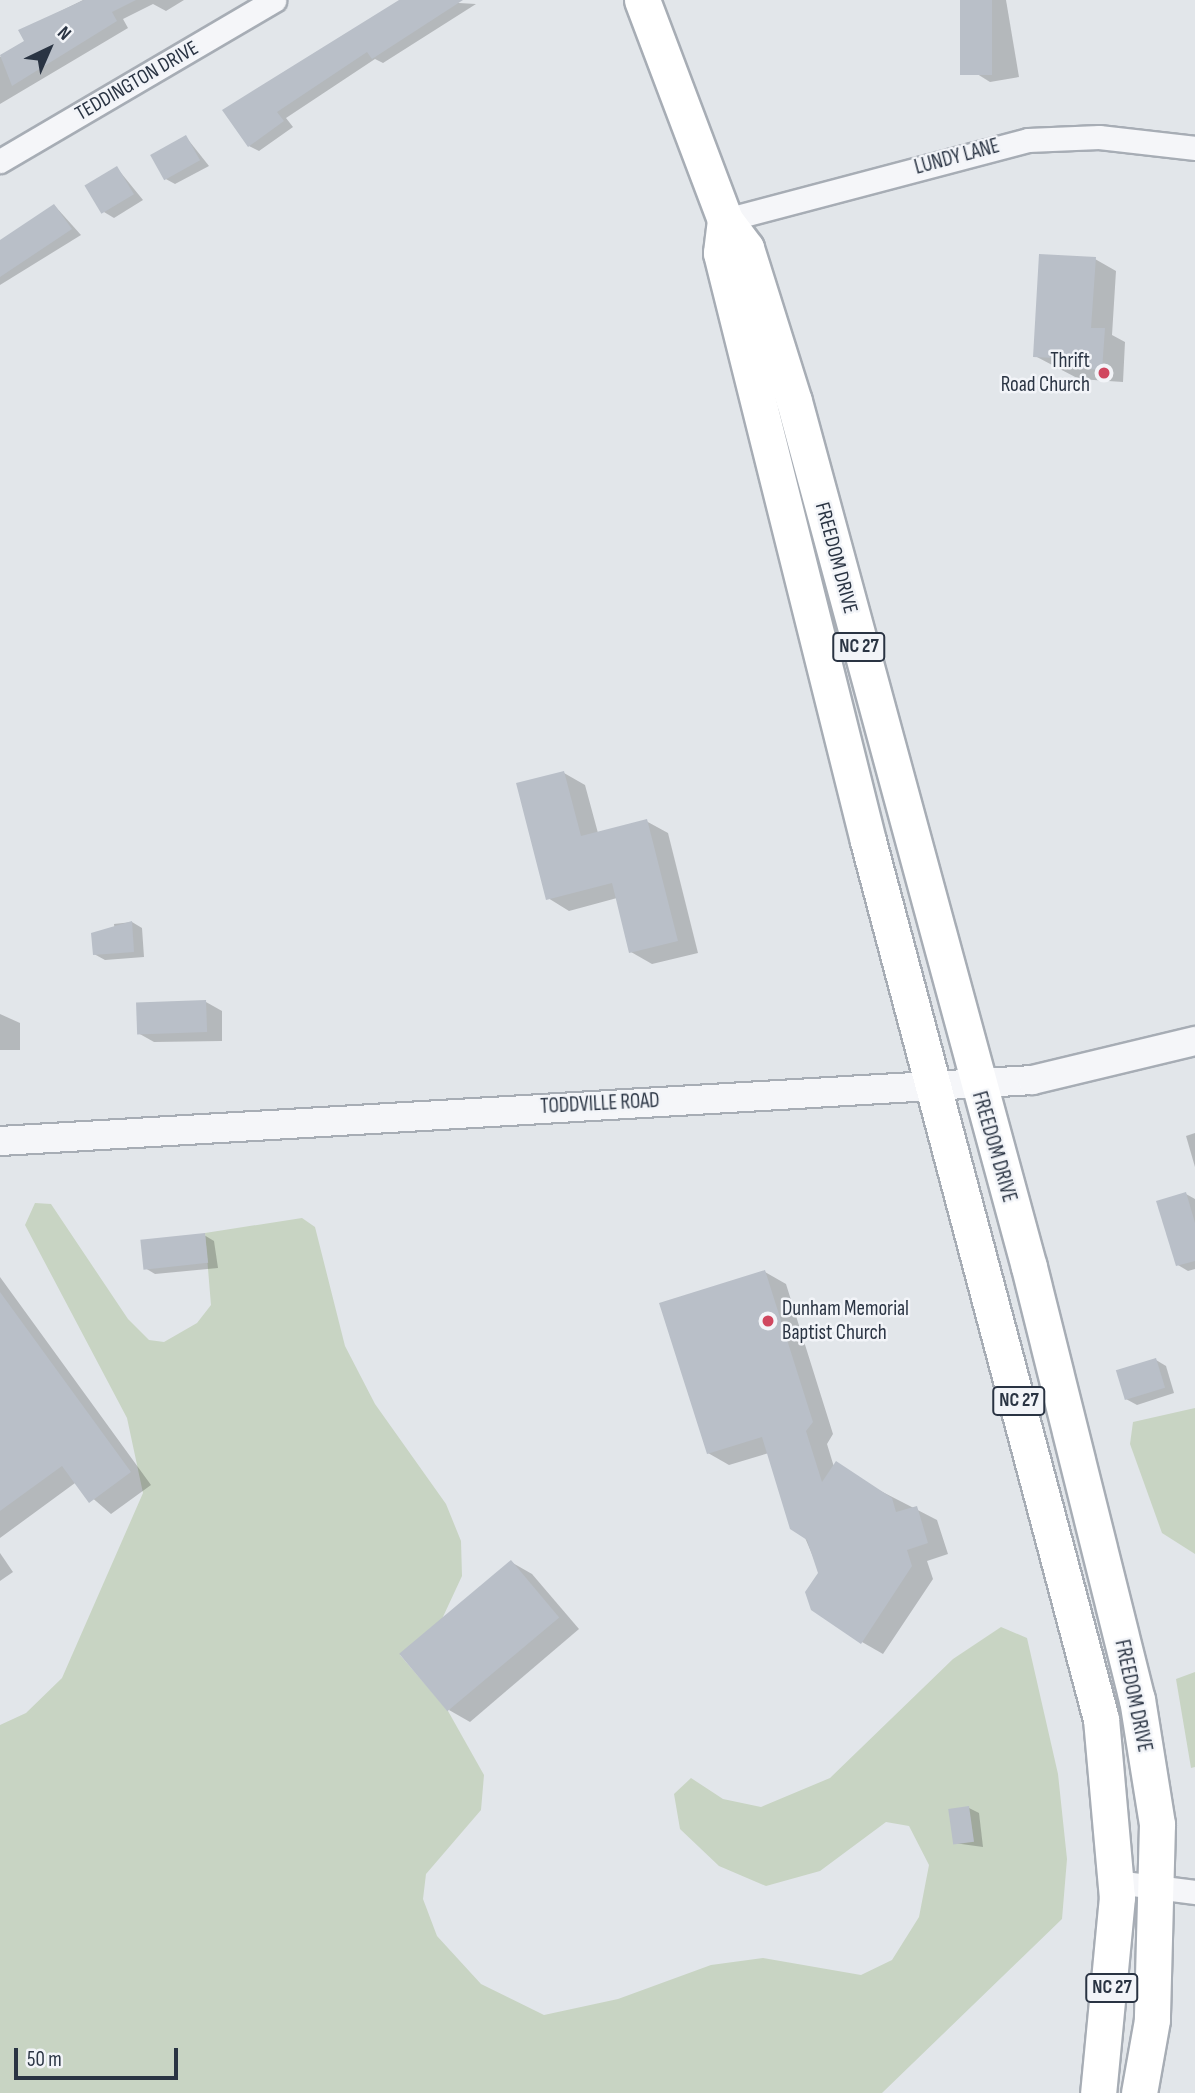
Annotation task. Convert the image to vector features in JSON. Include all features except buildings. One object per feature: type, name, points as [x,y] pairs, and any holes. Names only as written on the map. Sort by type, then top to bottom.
[{"type":"main road","name":"FREEDOM DRIVE","points":[[642,0],[725,220],[746,248],[794,401],[975,1083],[1029,1267],[1137,1699],[1157,1824],[1152,2020],[1139,2093]]},
{"type":"main road","name":"FREEDOM DRIVE","points":[[725,220],[721,253],[932,1084],[968,1199],[1101,1719],[1117,1882],[1112,1996],[1098,2093]]},
{"type":"street","name":"TEDDINGTON DRIVE","points":[[0,161],[274,0]]},
{"type":"street","name":"LUNDY LANE","points":[[725,220],[1028,140],[1099,137],[1195,148]]},
{"type":"street","name":"TODDVILLE ROAD","points":[[0,1141],[1036,1079],[1195,1041]]},
{"type":"street","points":[[1117,1882],[1195,1892]]},
{"type":"green space","points":[[35,1203],[51,1204],[128,1319],[149,1340],[164,1342],[197,1323],[211,1305],[205,1233],[302,1218],[315,1227],[345,1346],[375,1404],[446,1504],[461,1541],[462,1576],[442,1619],[400,1655],[448,1711],[484,1775],[481,1810],[426,1874],[423,1899],[437,1936],[481,1984],[544,2015],[618,1999],[711,1965],[763,1958],[861,1975],[892,1960],[919,1917],[929,1865],[909,1826],[886,1822],[820,1871],[766,1886],[719,1866],[680,1829],[674,1794],[691,1778],[723,1799],[761,1807],[830,1778],[953,1659],[1001,1627],[1027,1638],[1058,1774],[1067,1859],[1062,1919],[882,2093],[0,2093],[0,1725],[26,1713],[62,1678],[143,1493],[127,1418],[25,1225]]},
{"type":"green space","points":[[1195,1408],[1195,1554],[1162,1533],[1130,1444],[1133,1422]]},
{"type":"green space","points":[[1195,1672],[1195,1767],[1191,1768],[1176,1679]]},
{"type":"place","name":"Thrift Road Church","points":[[1104,373]]},
{"type":"place","name":"Dunham Memorial Baptist Church","points":[[768,1321]]}]
